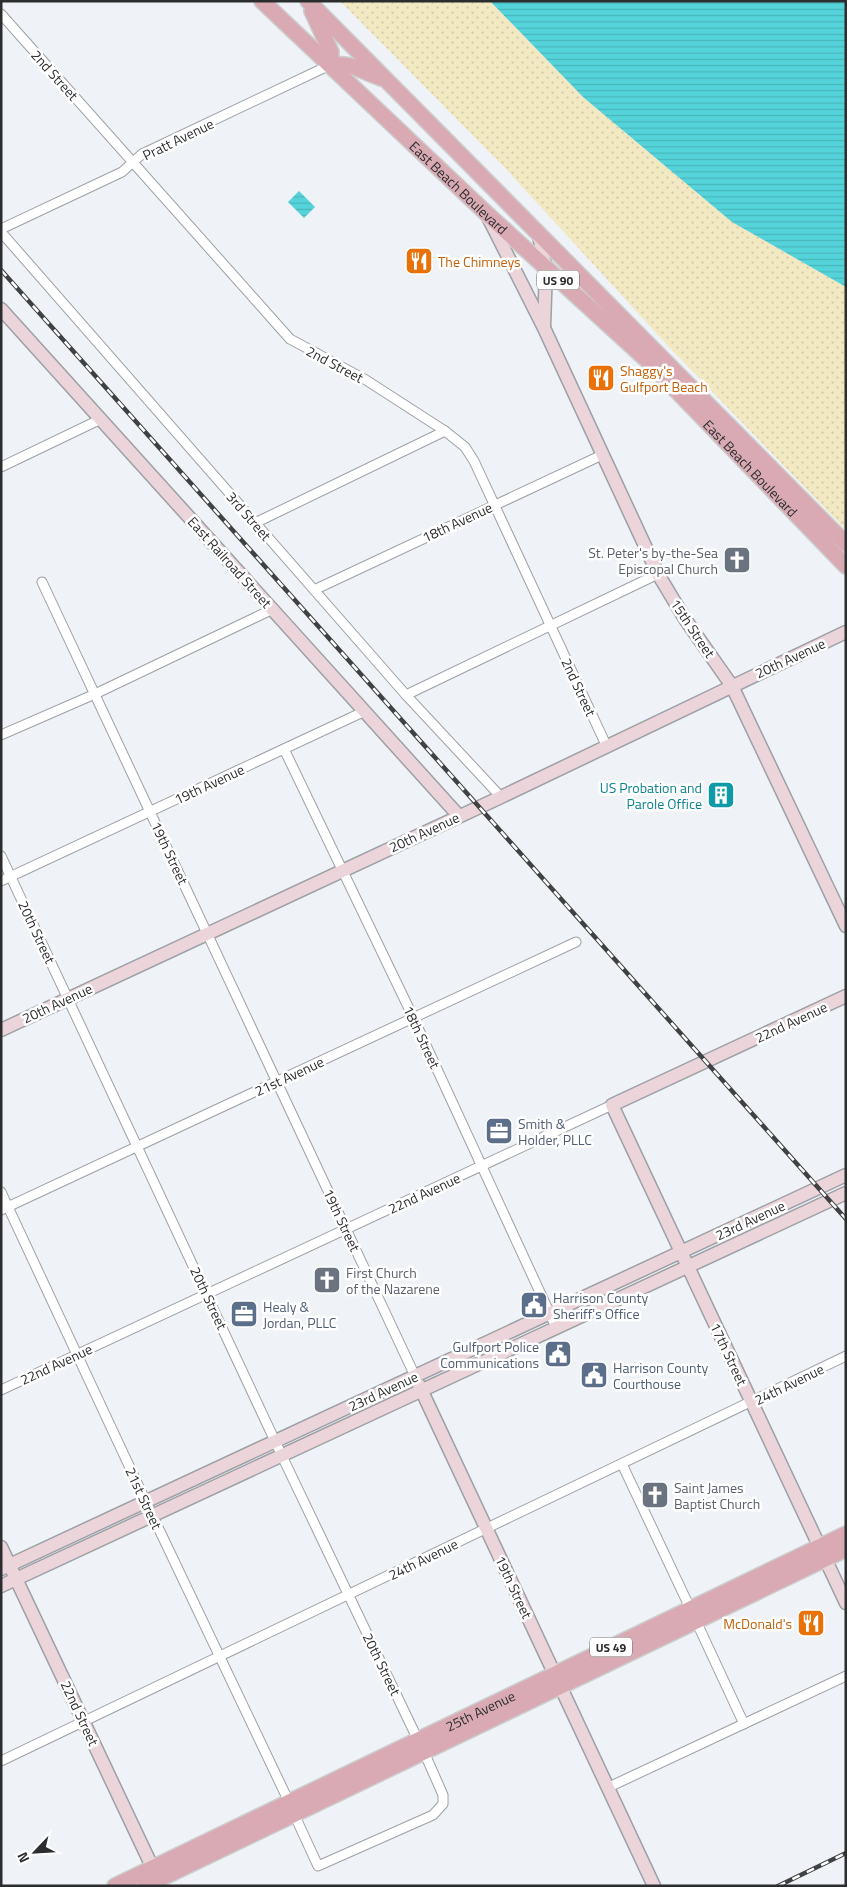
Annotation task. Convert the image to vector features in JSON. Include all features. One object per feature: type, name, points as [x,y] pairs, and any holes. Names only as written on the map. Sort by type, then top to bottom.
[{"type":"main road","name":"East Beach Boulevard","points":[[262,1],[546,269],[648,361],[846,566]]},
{"type":"main road","name":"East Beach Boulevard","points":[[308,1],[846,544]]},
{"type":"main road","points":[[308,1],[331,52],[330,65],[342,64],[352,66],[385,79]]},
{"type":"main road","name":"25th Avenue","points":[[115,1886],[152,1878],[291,1808],[822,1553],[846,1534]]},
{"type":"main road","name":"25th Avenue","points":[[822,1553],[846,1549]]},
{"type":"street","name":"2nd Street","points":[[1,14],[290,339],[366,380],[445,431],[465,447],[474,461],[607,747]]},
{"type":"street","name":"Pratt Avenue","points":[[1,230],[122,172],[142,154],[330,65]]},
{"type":"street","name":"15th Street","points":[[485,212],[544,328],[658,574],[685,619],[732,686],[846,926]]},
{"type":"street","name":"3rd Street","points":[[1,230],[406,695],[501,797]]},
{"type":"street","name":"15th Street","points":[[539,236],[546,269],[544,328]]},
{"type":"street","name":"East Railroad Street","points":[[1,309],[273,609],[363,712],[459,816]]},
{"type":"street","points":[[1,467],[101,419]]},
{"type":"street","points":[[255,522],[445,431]]},
{"type":"street","name":"18th Avenue","points":[[314,590],[602,455]]},
{"type":"street","points":[[406,695],[658,574]]},
{"type":"street","name":"19th Street","points":[[42,582],[654,1886]]},
{"type":"street","points":[[1,735],[95,694],[273,609]]},
{"type":"street","name":"20th Avenue","points":[[1,1030],[501,797],[846,632]]},
{"type":"street","name":"19th Avenue","points":[[1,881],[363,712]]},
{"type":"street","name":"18th Street","points":[[284,749],[413,1017],[556,1327]]},
{"type":"street","name":"20th Street","points":[[1,856],[443,1795],[443,1804],[433,1816],[318,1866]]},
{"type":"street","name":"21st Avenue","points":[[5,1209],[576,942]]},
{"type":"street","name":"22nd Avenue","points":[[1,1390],[846,996]]},
{"type":"street","name":"17th Street","points":[[612,1105],[846,1603]]},
{"type":"street","name":"23rd Avenue","points":[[6,1567],[846,1175]]},
{"type":"street","points":[[833,1181],[845,1195]]},
{"type":"street","name":"21st Street","points":[[1,1192],[5,1209],[77,1354],[318,1866]]},
{"type":"street","name":"23rd Avenue","points":[[1,1586],[687,1266],[845,1195]]},
{"type":"street","name":"24th Avenue","points":[[1,1762],[846,1356]]},
{"type":"street","points":[[622,1464],[744,1724]]},
{"type":"street","name":"22nd Street","points":[[1,1547],[6,1567],[16,1579],[84,1722],[152,1878]]},
{"type":"street","points":[[609,1787],[846,1676]]},
{"type":"sand","points":[[340,1],[490,1],[583,97],[732,222],[846,287],[846,530],[669,347],[506,169]]},
{"type":"water","points":[[490,1],[846,1],[846,287],[732,222],[583,97]]},
{"type":"water","points":[[299,191],[315,207],[304,218],[288,202]]},
{"type":"railway","points":[[1,270],[846,1219]]},
{"type":"railway","points":[[778,1886],[846,1853]]},
{"type":"place","name":"The Chimneys","points":[[419,261]]},
{"type":"place","name":"Shaggy's Gulfport Beach","points":[[601,378]]},
{"type":"place","name":"St. Peter's by-the-Sea Episcopal Church","points":[[737,560]]},
{"type":"place","name":"US Probation and Parole Office","points":[[721,795]]},
{"type":"place","name":"Smith & Holder, PLLC","points":[[499,1131]]},
{"type":"place","name":"First Church of the Nazarene","points":[[327,1280]]},
{"type":"place","name":"Harrison County Sheriff's Office","points":[[534,1305]]},
{"type":"place","name":"Healy & Jordan, PLLC","points":[[244,1314]]},
{"type":"place","name":"Gulfport Police Communications","points":[[558,1354]]},
{"type":"place","name":"Harrison County Courthouse","points":[[594,1375]]},
{"type":"place","name":"Saint James Baptist Church","points":[[655,1495]]},
{"type":"place","name":"McDonald's","points":[[811,1623]]}]
